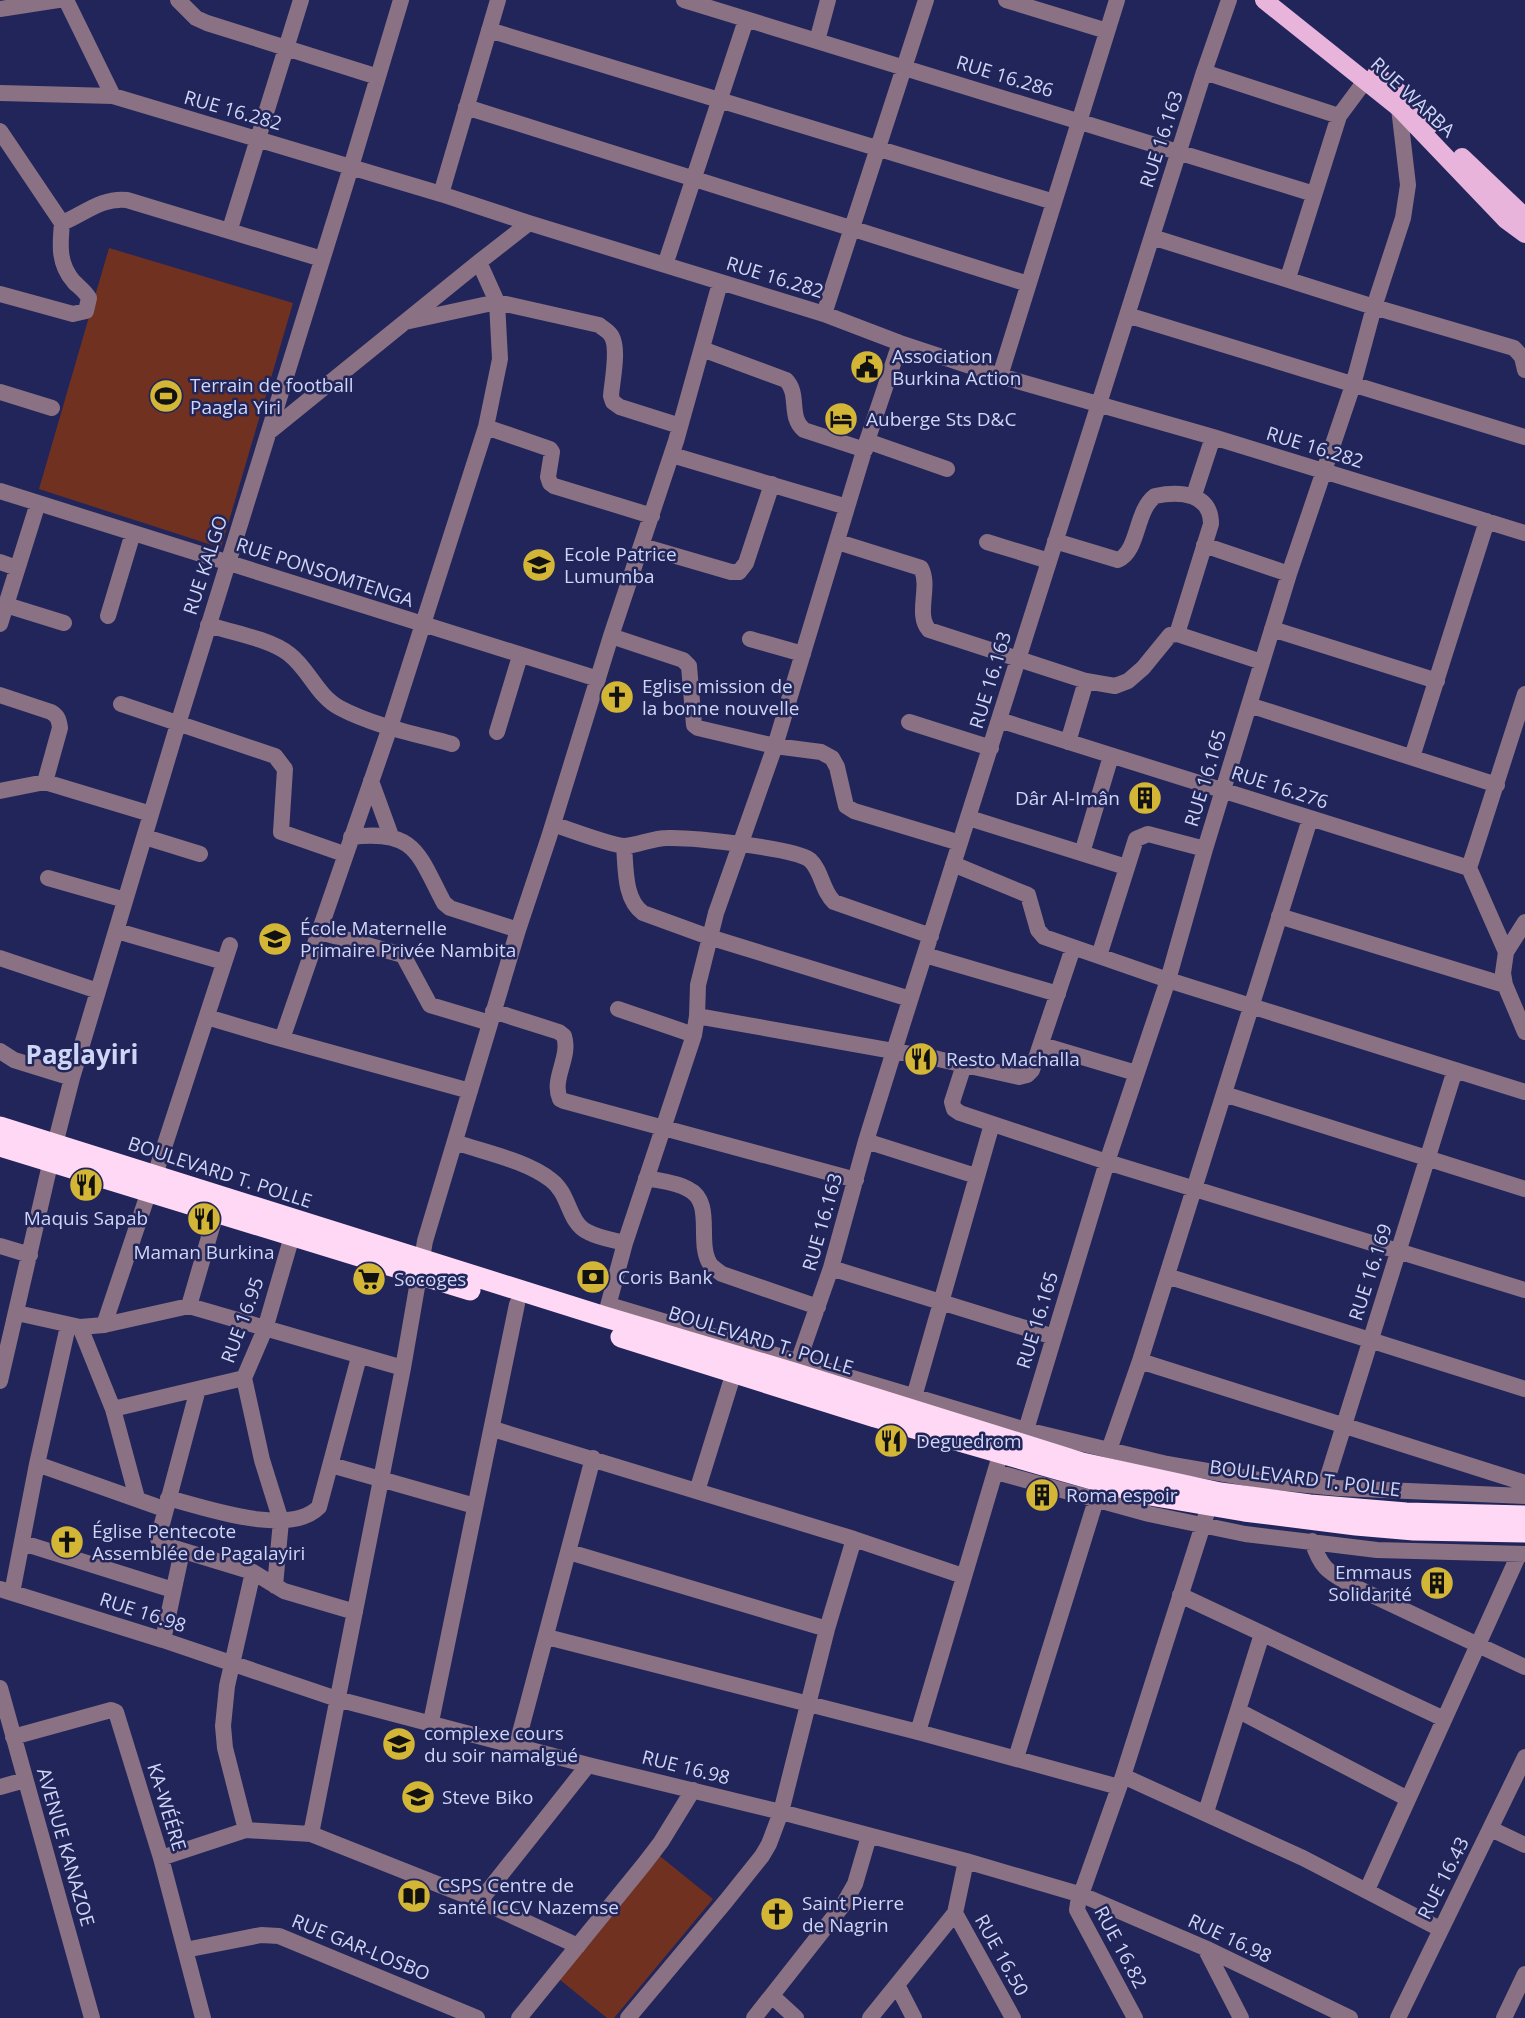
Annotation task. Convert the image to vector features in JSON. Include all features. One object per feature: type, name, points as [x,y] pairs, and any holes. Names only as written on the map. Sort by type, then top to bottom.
[{"type":"highway","name":"BOULEVARD T. POLLE","points":[[0,1127],[53,1152],[421,1267],[517,1304],[734,1372],[794,1374]]},
{"type":"highway","name":"BOULEVARD T. POLLE","points":[[0,1146],[53,1152]]},
{"type":"highway","name":"BOULEVARD T. POLLE","points":[[152,1183],[216,1213],[292,1236],[607,1311],[1205,1516],[1300,1519],[1379,1527],[1525,1532]]},
{"type":"highway","name":"BOULEVARD T. POLLE","points":[[1012,1452],[1083,1463],[1146,1479],[1267,1500],[1382,1512],[1525,1516]]},
{"type":"main road","name":"RUE WARBA","points":[[1264,0],[1399,108],[1507,220],[1525,234]]},
{"type":"main road","points":[[1280,0],[1406,98],[1460,155],[1525,217]]},
{"type":"street","points":[[0,9],[58,0]]},
{"type":"street","points":[[66,0],[113,96]]},
{"type":"street","points":[[177,0],[196,18],[206,23],[378,77]]},
{"type":"street","points":[[230,229],[301,0]]},
{"type":"street","name":"RUE KALGO","points":[[53,1152],[72,1078],[178,724],[401,0]]},
{"type":"street","points":[[441,194],[498,0]]},
{"type":"street","name":"RUE 16.286","points":[[684,0],[1314,194]]},
{"type":"street","points":[[817,41],[828,0]]},
{"type":"street","points":[[824,314],[926,0]]},
{"type":"street","points":[[1000,376],[1117,0]]},
{"type":"street","name":"RUE 16.163","points":[[794,1374],[831,1268],[866,1141],[910,999],[1229,0]]},
{"type":"street","points":[[1016,2],[1107,31]]},
{"type":"street","points":[[666,265],[746,20]]},
{"type":"street","points":[[489,30],[1054,202]]},
{"type":"street","points":[[1204,72],[1339,116]]},
{"type":"street","points":[[1288,278],[1339,116],[1365,81]]},
{"type":"street","name":"RUE 16.282","points":[[0,93],[113,96],[441,194],[824,314],[900,343],[1000,376],[1213,437],[1525,533]]},
{"type":"street","points":[[466,107],[1028,284]]},
{"type":"street","name":"RUE 16.165","points":[[918,1732],[963,1576],[1054,1337],[1107,1162],[1168,980],[1289,574],[1353,385],[1374,307],[1404,218],[1408,185],[1399,108]]},
{"type":"street","points":[[0,131],[62,223],[61,261],[89,298],[86,311],[73,314],[1,298]]},
{"type":"street","points":[[62,223],[105,200],[115,198],[142,203],[323,259]]},
{"type":"street","points":[[269,432],[529,223]]},
{"type":"street","points":[[1152,237],[1514,348],[1521,357],[1525,370]]},
{"type":"street","points":[[282,1039],[424,625],[486,427],[501,352],[497,302],[479,262]]},
{"type":"street","points":[[310,1833],[429,1228],[518,930],[611,636],[672,455],[720,283]]},
{"type":"street","points":[[405,322],[497,302],[599,325],[613,338],[615,348],[611,396],[613,402],[620,407],[680,426]]},
{"type":"street","points":[[1127,315],[1525,436]]},
{"type":"street","points":[[607,1311],[625,1243],[694,1035],[698,985],[709,937],[775,746],[900,343]]},
{"type":"street","points":[[702,349],[786,380],[793,391],[795,419],[804,430],[947,469]]},
{"type":"street","points":[[0,392],[52,408]]},
{"type":"street","points":[[486,427],[550,449],[552,452],[548,477],[554,486],[652,516]]},
{"type":"street","points":[[1194,495],[1213,437]]},
{"type":"street","points":[[672,455],[848,507]]},
{"type":"street","points":[[642,546],[739,572],[746,563],[772,484]]},
{"type":"street","name":"RUE PONSOMTENGA","points":[[0,491],[598,679]]},
{"type":"street","points":[[1055,541],[1118,561],[1127,554],[1149,501],[1162,495],[1194,495],[1206,504],[1211,524],[1177,634]]},
{"type":"street","points":[[0,624],[38,503]]},
{"type":"street","points":[[1412,757],[1487,521]]},
{"type":"street","points":[[108,616],[133,533]]},
{"type":"street","points":[[838,542],[921,568],[925,579],[923,620],[929,630],[1086,681],[1115,686],[1128,681],[1143,668],[1165,639],[1177,634],[1262,662]]},
{"type":"street","points":[[987,542],[1049,561]]},
{"type":"street","points":[[1203,545],[1289,574]]},
{"type":"street","points":[[0,562],[18,568]]},
{"type":"street","points":[[6,605],[64,623]]},
{"type":"street","points":[[208,625],[289,654],[326,699],[341,709],[390,727],[452,744]]},
{"type":"street","points":[[1272,629],[1437,681]]},
{"type":"street","points":[[611,636],[683,660],[689,666],[694,719],[698,729],[775,746],[821,752],[832,758],[837,767],[846,806],[854,811],[960,843]]},
{"type":"street","points":[[750,639],[803,654]]},
{"type":"street","points":[[497,732],[520,656]]},
{"type":"street","points":[[1068,742],[1086,681]]},
{"type":"street","points":[[1506,952],[1469,868],[1525,694]]},
{"type":"street","points":[[0,695],[51,712],[60,721],[45,782]]},
{"type":"street","points":[[121,704],[275,756],[285,769],[281,832],[344,855]]},
{"type":"street","points":[[1249,705],[1497,785]]},
{"type":"street","name":"RUE 16.276","points":[[999,720],[1469,868]]},
{"type":"street","points":[[909,722],[991,748]]},
{"type":"street","points":[[1082,853],[1111,756]]},
{"type":"street","points":[[371,781],[391,836]]},
{"type":"street","points":[[0,791],[45,782],[151,814]]},
{"type":"street","points":[[969,818],[1126,867]]},
{"type":"street","points":[[1109,1450],[1140,1361],[1310,819]]},
{"type":"street","points":[[553,824],[624,846],[668,838],[741,843],[803,856],[815,866],[834,902],[931,936]]},
{"type":"street","points":[[1100,957],[1136,839],[1141,835],[1154,835],[1205,849]]},
{"type":"street","points":[[351,836],[391,836],[411,846],[422,859],[444,903],[450,908],[518,930]]},
{"type":"street","points":[[145,837],[200,854]]},
{"type":"street","points":[[624,846],[630,898],[635,907],[643,913],[709,937],[910,999]]},
{"type":"street","points":[[953,864],[1028,895],[1040,934],[1073,948],[1525,1092]]},
{"type":"street","points":[[48,878],[125,901]]},
{"type":"street","points":[[1279,916],[1505,985]]},
{"type":"street","points":[[1525,922],[1506,952],[1503,962],[1505,985],[1525,1032]]},
{"type":"street","points":[[117,931],[224,962]]},
{"type":"street","points":[[320,932],[403,955],[430,1005],[559,1032],[564,1036],[566,1047],[557,1089],[560,1099],[856,1180]]},
{"type":"street","points":[[104,1325],[230,945]]},
{"type":"street","points":[[697,1016],[894,1051],[1019,1077],[1032,1070],[1073,948]]},
{"type":"street","points":[[925,955],[1058,994]]},
{"type":"street","points":[[0,958],[98,991]]},
{"type":"street","points":[[618,1009],[694,1035]]},
{"type":"street","points":[[207,1017],[470,1091]]},
{"type":"street","points":[[1042,1045],[1136,1073]]},
{"type":"street","points":[[0,1051],[14,1059],[72,1078]]},
{"type":"street","points":[[964,1065],[951,1102],[954,1109],[960,1113],[1107,1162],[1525,1290]]},
{"type":"street","name":"RUE 16.169","points":[[1325,1486],[1455,1070]]},
{"type":"street","points":[[1224,1094],[1525,1189]]},
{"type":"street","points":[[914,1397],[992,1124]]},
{"type":"street","points":[[866,1141],[976,1176]]},
{"type":"street","points":[[455,1142],[514,1162],[548,1178],[559,1186],[572,1215],[587,1232],[625,1243]]},
{"type":"street","points":[[0,1381],[11,1318],[30,1255],[53,1152]]},
{"type":"street","points":[[646,1178],[690,1189],[697,1196],[702,1204],[706,1255],[711,1266],[722,1274],[818,1307]]},
{"type":"street","points":[[189,1306],[216,1213]]},
{"type":"street","name":"RUE 16.95","points":[[281,1521],[262,1460],[244,1378],[265,1329],[292,1236]]},
{"type":"street","points":[[0,1246],[30,1255]]},
{"type":"street","points":[[831,1268],[1054,1337]]},
{"type":"street","points":[[1167,1276],[1525,1388]]},
{"type":"street","points":[[431,1722],[517,1304]]},
{"type":"street","points":[[11,1318],[74,1327],[104,1325],[189,1306],[403,1368]]},
{"type":"street","points":[[74,1327],[113,1409],[137,1498]]},
{"type":"street","points":[[6,1591],[23,1543],[37,1464],[74,1327]]},
{"type":"street","points":[[37,1464],[137,1498],[166,1504],[246,1518],[281,1521],[308,1515],[319,1507],[359,1357]]},
{"type":"street","points":[[1140,1361],[1525,1483]]},
{"type":"street","points":[[697,1491],[734,1372]]},
{"type":"street","points":[[794,1374],[914,1397],[1096,1500],[1205,1516],[1312,1541],[1377,1550],[1522,1554],[1367,1890]]},
{"type":"street","points":[[113,1409],[244,1378]]},
{"type":"street","points":[[198,1389],[166,1504],[158,1539],[161,1544],[253,1573],[275,1586],[355,1612]]},
{"type":"street","points":[[493,1429],[854,1539],[963,1576]]},
{"type":"street","points":[[1012,1452],[1109,1450],[1208,1472],[1325,1486],[1525,1496]]},
{"type":"street","points":[[517,1744],[593,1458]]},
{"type":"street","points":[[331,1465],[475,1506]]},
{"type":"street","points":[[1016,1758],[1096,1500]]},
{"type":"street","points":[[1082,1895],[1121,1782],[1205,1516]]},
{"type":"street","points":[[275,1586],[281,1521]]},
{"type":"street","points":[[628,2018],[762,1856],[780,1812],[827,1629],[854,1539]]},
{"type":"street","points":[[1312,1541],[1320,1564],[1355,1587],[1525,1667]]},
{"type":"street","points":[[23,1543],[173,1590]]},
{"type":"street","points":[[163,1640],[182,1551]]},
{"type":"street","points":[[569,1552],[827,1629]]},
{"type":"street","points":[[246,1830],[222,1726],[227,1686],[253,1573]]},
{"type":"street","name":"RUE 16.98","points":[[6,1591],[234,1663],[337,1699],[780,1812],[1082,1895],[1205,1948],[1350,2018]]},
{"type":"street","points":[[1180,1595],[1444,1720]]},
{"type":"street","points":[[1206,1812],[1262,1634]]},
{"type":"street","points":[[547,1637],[1016,1758],[1121,1782],[1206,1812],[1367,1890],[1440,1929]]},
{"type":"street","name":"AVENUE KANAZOE","points":[[0,1688],[92,2018]]},
{"type":"street","name":"KA-WÉÉRE","points":[[13,1737],[114,1710],[161,1858],[203,2018]]},
{"type":"street","points":[[1239,1711],[1408,1799]]},
{"type":"street","name":"RUE 16.43","points":[[1398,2018],[1525,1757]]},
{"type":"street","points":[[480,1901],[588,1765]]},
{"type":"street","points":[[0,1787],[25,1780]]},
{"type":"street","points":[[519,2018],[661,1842],[693,1790]]},
{"type":"street","points":[[1491,1829],[1525,1845]]},
{"type":"street","points":[[161,1858],[246,1830],[310,1833],[480,1901],[578,1946]]},
{"type":"street","points":[[754,2018],[843,1905],[855,1884],[869,1836]]},
{"type":"street","points":[[870,2018],[955,1913],[966,1861]]},
{"type":"street","name":"RUE 16.82","points":[[1082,1895],[1077,1910],[1135,2018]]},
{"type":"street","name":"RUE 16.50","points":[[955,1913],[1013,2018]]},
{"type":"street","name":"RUE GAR-LOSBO","points":[[185,1950],[261,1935],[279,1936],[477,2018]]},
{"type":"street","points":[[1205,1948],[1241,2018]]},
{"type":"street","points":[[1504,2018],[1520,1997],[1525,1974]]},
{"type":"street","points":[[897,1985],[914,2018]]},
{"type":"street","points":[[772,1996],[796,2018]]},
{"type":"shaded area","name":"Terrain de football Paagla Yiri","points":[[109,248],[293,303],[221,548],[39,489]]},
{"type":"shaded area","points":[[656,1853],[713,1899],[614,2018],[607,2018],[554,1975]]},
{"type":"place","name":"Association Burkina Action","points":[[867,367]]},
{"type":"place","name":"Terrain de football Paagla Yiri","points":[[166,396]]},
{"type":"place","name":"Auberge Sts D&C","points":[[841,419]]},
{"type":"place","name":"Ecole Patrice Lumumba","points":[[539,565]]},
{"type":"place","name":"Eglise mission de la bonne nouvelle","points":[[617,697]]},
{"type":"place","name":"Dâr Al-Imân","points":[[1145,798]]},
{"type":"place","name":"École Maternelle Primaire Privée Nambita","points":[[275,939]]},
{"type":"place","name":"Resto Machalla","points":[[921,1059]]},
{"type":"place","name":"Maquis Sapab","points":[[86,1185]]},
{"type":"place","name":"Maman Burkina","points":[[204,1219]]},
{"type":"place","name":"Coris Bank","points":[[593,1277]]},
{"type":"place","name":"Socoges","points":[[369,1279]]},
{"type":"place","name":"Deguedrom","points":[[891,1441]]},
{"type":"place","name":"Roma espoir","points":[[1042,1495]]},
{"type":"place","name":"Église Pentecote Assemblée de Pagalayiri","points":[[67,1542]]},
{"type":"place","name":"Emmaus Solidarité","points":[[1437,1583]]},
{"type":"place","name":"complexe cours du soir namalgué","points":[[399,1744]]},
{"type":"place","name":"Steve Biko","points":[[418,1797]]},
{"type":"place","name":"CSPS Centre de santé ICCV Nazemse","points":[[414,1896]]},
{"type":"place","name":"Saint Pierre de Nagrin","points":[[777,1914]]},
{"type":"district","name":"Paglayiri","points":[[82,1054]]}]
